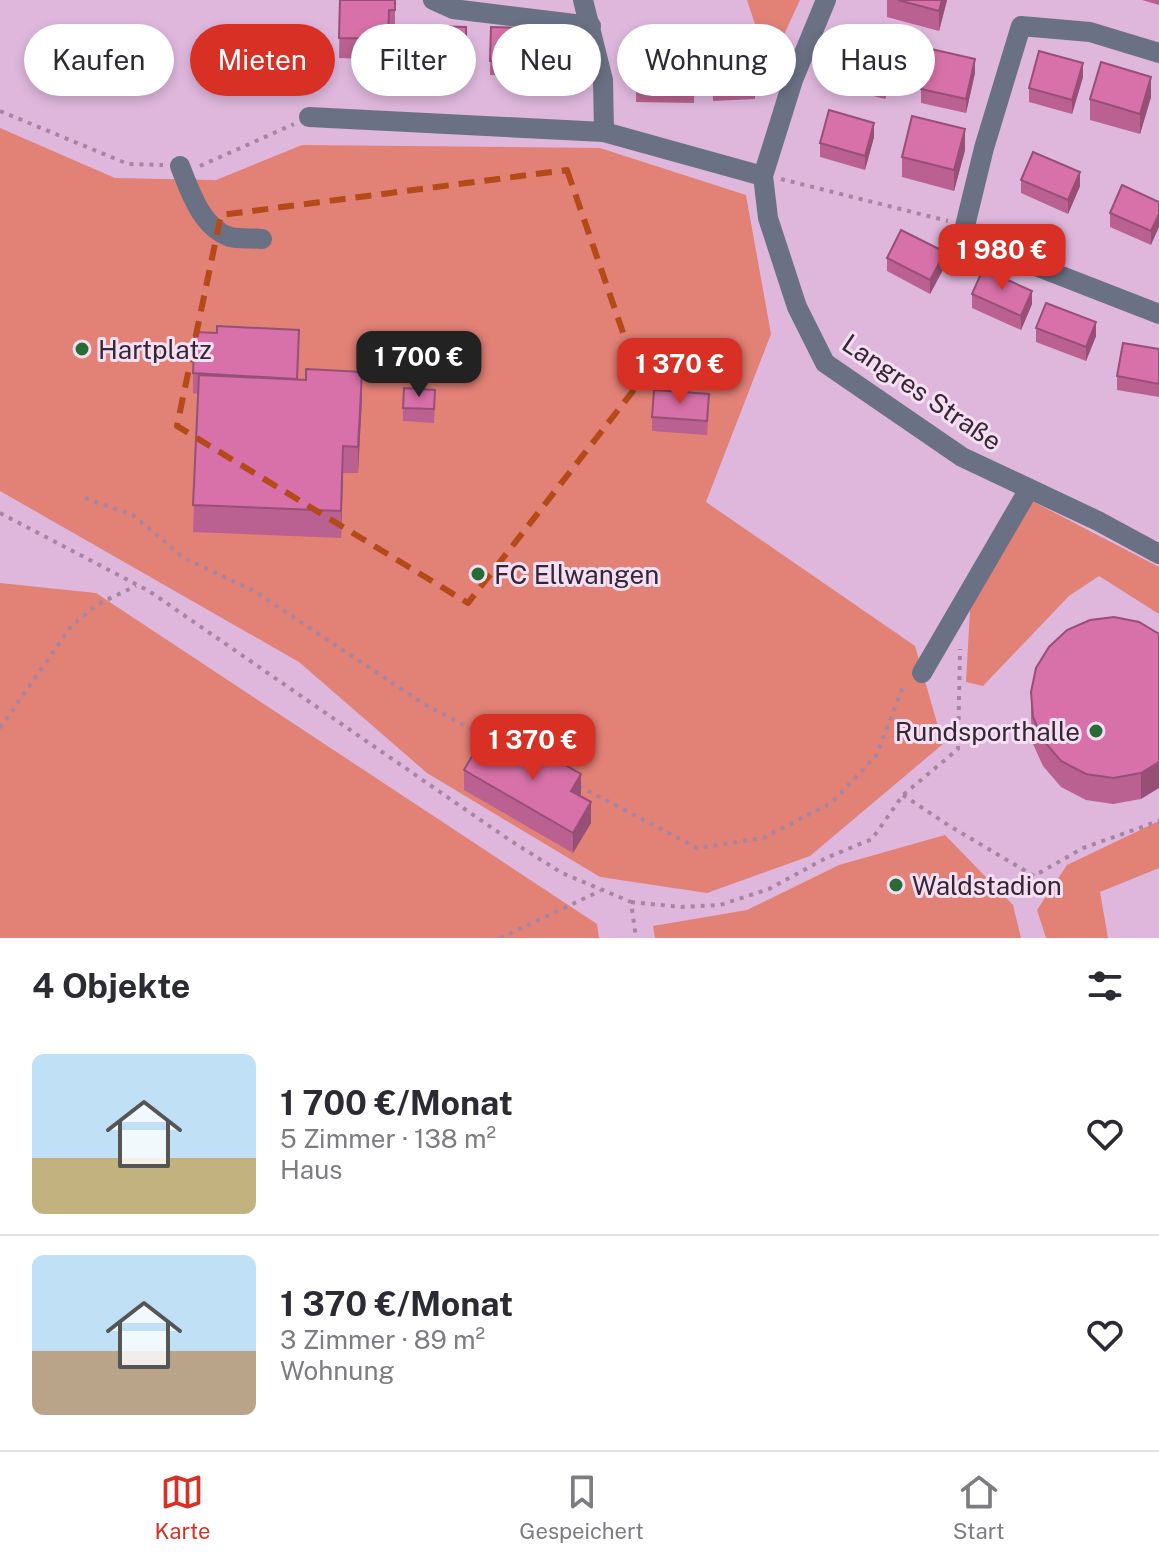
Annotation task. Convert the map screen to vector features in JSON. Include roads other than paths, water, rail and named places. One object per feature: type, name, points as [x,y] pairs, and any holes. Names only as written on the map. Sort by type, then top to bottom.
[{"type":"street","points":[[433,0],[453,9],[575,24]]},
{"type":"street","points":[[583,0],[590,24]]},
{"type":"street","name":"Langres Straße","points":[[826,0],[793,80],[763,176],[768,218],[797,307],[825,363],[962,457],[1098,521],[1159,554]]},
{"type":"street","points":[[1159,53],[1090,32],[1021,26],[984,148],[965,226],[979,244],[1159,314]]},
{"type":"street","points":[[601,71],[604,132]]},
{"type":"street","points":[[309,117],[604,132],[763,176]]},
{"type":"street","points":[[180,166],[193,199],[211,225],[230,237],[262,239]]},
{"type":"street","points":[[922,673],[1029,489]]},
{"type":"place","name":"Hartplatz","points":[[82,349]]},
{"type":"place","name":"FC Ellwangen","points":[[478,574]]},
{"type":"place","name":"Rundsporthalle","points":[[1096,731]]},
{"type":"place","name":"Waldstadion","points":[[896,885]]}]
